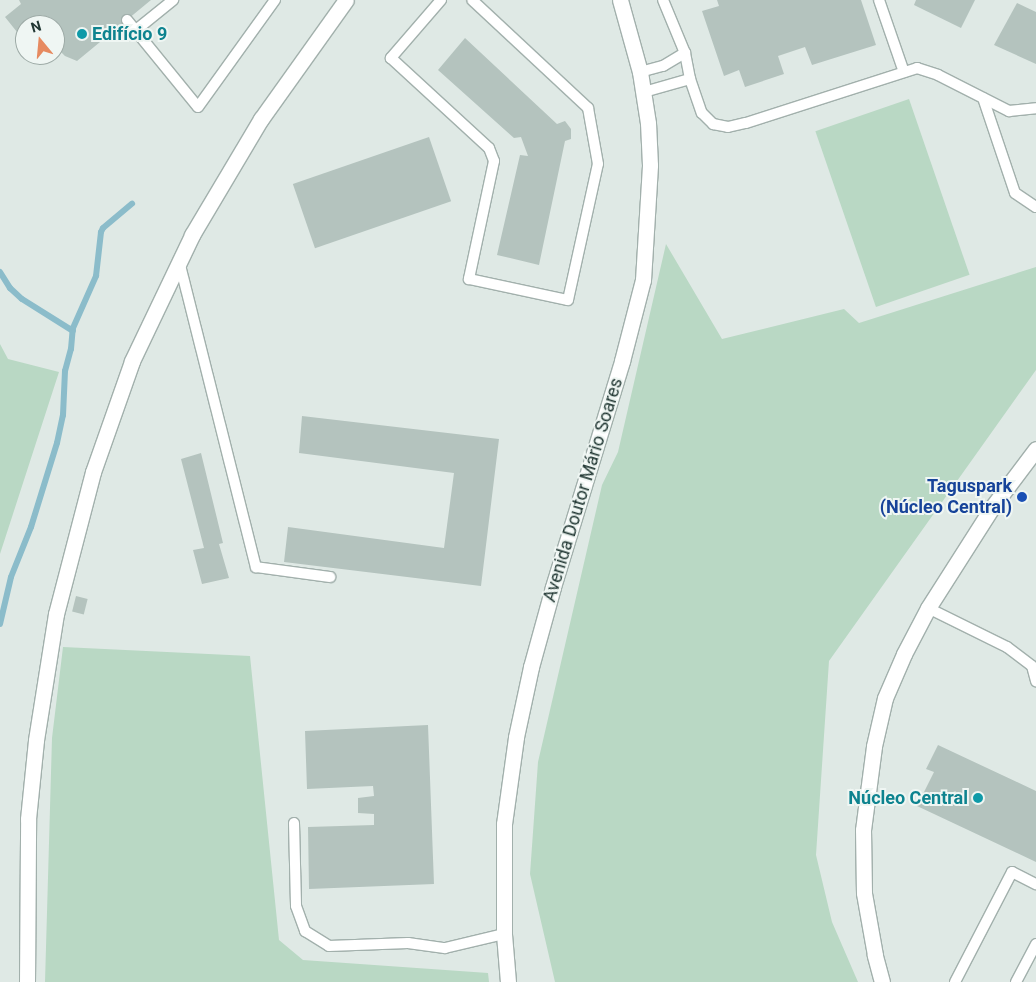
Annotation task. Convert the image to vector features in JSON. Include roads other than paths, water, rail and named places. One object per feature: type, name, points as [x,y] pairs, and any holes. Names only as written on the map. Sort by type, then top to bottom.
[{"type":"street","points":[[27,982],[26,872],[30,794],[41,698],[56,614],[74,540],[110,423],[132,361],[179,261],[261,118],[346,0]]},
{"type":"street","name":"Avenida Doutor Mário Soares","points":[[508,982],[504,934],[504,824],[516,736],[550,596],[622,361],[643,280],[650,164],[644,92],[620,0]]},
{"type":"street","points":[[882,982],[875,955],[864,893],[863,830],[868,785],[885,698],[904,654],[928,608],[993,506],[1036,449]]},
{"type":"lane","points":[[136,30],[173,0]]},
{"type":"lane","points":[[127,20],[198,107],[275,0]]},
{"type":"lane","points":[[441,0],[391,58],[489,148],[494,161],[469,279],[568,300],[598,164],[588,108],[472,0]]},
{"type":"lane","points":[[663,0],[685,52],[690,79],[702,113],[713,124],[728,127],[746,123],[917,68],[938,76],[1009,111],[1036,108]]},
{"type":"lane","points":[[879,0],[904,72]]},
{"type":"lane","points":[[640,72],[663,66],[685,52]]},
{"type":"lane","points":[[644,92],[690,79]]},
{"type":"lane","points":[[983,98],[1015,193],[1036,207]]},
{"type":"lane","points":[[179,261],[256,568],[330,577]]},
{"type":"lane","points":[[928,608],[1034,662],[1036,681]]},
{"type":"lane","points":[[294,823],[296,906],[305,931],[329,946],[408,943],[444,948],[504,934]]},
{"type":"lane","points":[[954,982],[1012,872],[1036,884]]},
{"type":"lane","points":[[1016,982],[1036,944]]},
{"type":"waterway","points":[[0,624],[11,577],[31,527],[57,443],[63,415],[65,371],[71,349],[73,328],[96,276],[101,232],[103,228],[132,204]]},
{"type":"waterway","points":[[0,272],[10,288],[22,299],[73,331]]},
{"type":"place","name":"Edifício 9","points":[[82,34]]},
{"type":"place","name":"Taguspark (Núcleo Central)","points":[[1022,497]]},
{"type":"place","name":"Núcleo Central","points":[[978,798]]}]
